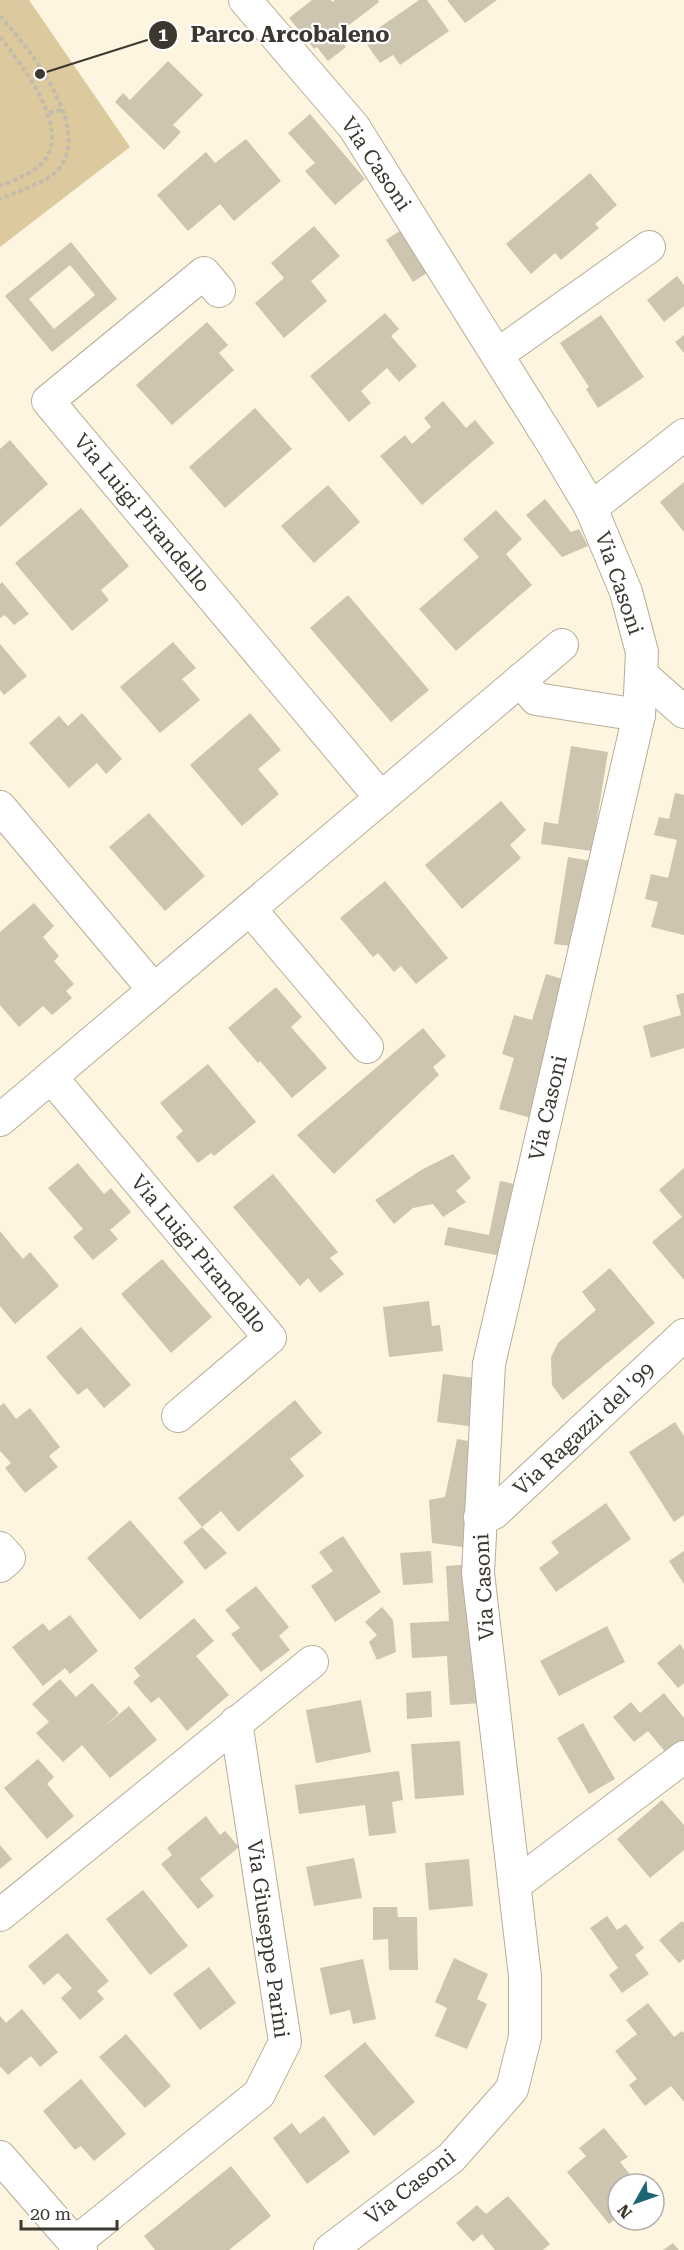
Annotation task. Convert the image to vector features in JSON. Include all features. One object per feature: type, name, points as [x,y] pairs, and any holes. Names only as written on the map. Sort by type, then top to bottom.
[{"type":"street","name":"Via Casoni","points":[[245,0],[354,127],[591,507],[626,592],[642,652],[639,716],[489,1364],[478,1573],[525,1976],[525,2037],[512,2089],[451,2158],[330,2250]]},
{"type":"street","points":[[497,355],[649,247]]},
{"type":"street","name":"Via Luigi Pirandello","points":[[219,291],[204,273],[48,401],[381,798]]},
{"type":"street","points":[[591,507],[684,435]]},
{"type":"street","points":[[0,1120],[562,645]]},
{"type":"street","points":[[641,674],[684,712]]},
{"type":"street","points":[[520,680],[536,699],[639,716]]},
{"type":"street","points":[[0,807],[154,990]]},
{"type":"street","points":[[250,909],[367,1047]]},
{"type":"street","name":"Via Luigi Pirandello","points":[[51,1077],[270,1338],[178,1416]]},
{"type":"street","name":"Via Ragazzi del '99","points":[[480,1517],[494,1513],[684,1335]]},
{"type":"street","points":[[0,1548],[9,1558],[0,1566]]},
{"type":"street","points":[[0,1915],[312,1662]]},
{"type":"street","name":"Via Giuseppe Parini","points":[[78,2247],[259,2094],[285,2042],[236,1722]]},
{"type":"street","points":[[514,1881],[524,1878],[684,1757]]},
{"type":"street","points":[[0,2157],[78,2247]]},
{"type":"path","points":[[0,16],[35,60],[63,110],[70,136],[64,160],[51,175],[0,199]]},
{"type":"path","points":[[0,37],[16,58],[49,113],[53,145],[43,163],[0,186]]},
{"type":"path","points":[[49,113],[63,110]]},
{"type":"shaded area","points":[[0,0],[29,0],[130,147],[0,247]]},
{"type":"building","points":[[312,0],[331,0],[332,2],[335,0],[378,0],[379,2],[336,35],[346,47],[328,61],[317,47],[314,49],[289,18]]},
{"type":"building","points":[[419,0],[427,0],[449,31],[400,65],[393,55],[380,63],[363,39]]},
{"type":"building","points":[[447,0],[497,0],[465,23]]},
{"type":"building","points":[[168,61],[203,95],[173,125],[181,132],[164,150],[115,102],[123,93],[130,100]]},
{"type":"building","points":[[310,114],[365,179],[335,205],[305,171],[315,163],[288,133]]},
{"type":"building","points":[[246,139],[281,181],[234,221],[220,204],[188,231],[157,195],[206,152],[215,163]]},
{"type":"building","points":[[590,173],[617,205],[595,224],[599,228],[561,260],[555,253],[531,274],[506,244]]},
{"type":"building","points":[[314,226],[340,256],[311,281],[327,301],[284,338],[255,303],[284,278],[271,263]]},
{"type":"building","points":[[404,228],[430,271],[413,282],[386,240]]},
{"type":"building","points":[[71,242],[117,299],[52,352],[5,296]],"holes":[[[70,265],[95,295],[54,329],[29,299]]]},
{"type":"building","points":[[677,276],[684,285],[684,306],[664,322],[647,300]]},
{"type":"building","points":[[385,313],[399,329],[391,336],[417,366],[399,382],[387,368],[361,391],[371,403],[349,422],[310,376]]},
{"type":"building","points":[[601,315],[644,377],[598,408],[586,389],[589,387],[560,343]]},
{"type":"building","points":[[207,322],[228,345],[219,353],[234,370],[172,425],[136,385]]},
{"type":"building","points":[[684,335],[684,353],[675,342]]},
{"type":"building","points":[[443,401],[466,428],[475,420],[494,443],[422,505],[380,456],[405,435],[412,444],[431,427],[424,418]]},
{"type":"building","points":[[255,408],[292,449],[225,508],[189,467]]},
{"type":"building","points":[[10,440],[48,484],[0,527],[0,449]]},
{"type":"building","points":[[684,482],[684,532],[660,502]]},
{"type":"building","points":[[328,485],[360,522],[314,563],[281,526]]},
{"type":"building","points":[[545,499],[571,532],[579,529],[588,546],[562,557],[526,515]]},
{"type":"building","points":[[81,508],[129,566],[101,590],[109,600],[72,631],[15,563]]},
{"type":"building","points":[[496,510],[522,539],[506,554],[532,585],[456,651],[419,609],[479,557],[463,539]]},
{"type":"building","points":[[2,582],[29,614],[14,625],[5,615],[0,618],[0,584]]},
{"type":"building","points":[[348,595],[429,690],[391,722],[310,628]]},
{"type":"building","points":[[173,642],[196,668],[182,679],[200,700],[160,733],[120,687]]},
{"type":"building","points":[[0,644],[27,676],[4,695],[0,690]]},
{"type":"building","points":[[82,713],[122,759],[106,774],[97,763],[69,788],[29,743],[59,716],[68,726]]},
{"type":"building","points":[[250,713],[281,750],[258,769],[279,794],[242,826],[190,765]]},
{"type":"building","points":[[571,746],[608,752],[592,851],[541,844],[544,822],[558,824]]},
{"type":"building","points":[[675,793],[684,795],[684,935],[651,927],[658,902],[645,899],[651,874],[668,878],[677,840],[654,835],[659,817],[669,819]]},
{"type":"building","points":[[501,801],[526,830],[510,845],[521,858],[462,909],[425,865]]},
{"type":"building","points":[[149,813],[205,876],[165,911],[109,847]]},
{"type":"building","points":[[568,857],[592,861],[578,947],[554,944]]},
{"type":"building","points":[[385,881],[448,958],[416,984],[401,966],[394,972],[378,953],[373,957],[340,918]]},
{"type":"building","points":[[34,903],[54,926],[43,937],[59,956],[54,961],[74,984],[66,991],[72,998],[52,1015],[43,1006],[19,1027],[0,1005],[0,932]]},
{"type":"building","points":[[546,974],[566,980],[534,1119],[499,1109],[514,1058],[502,1054],[514,1015],[532,1020]]},
{"type":"building","points":[[276,987],[302,1017],[291,1027],[327,1068],[292,1098],[228,1028]]},
{"type":"building","points":[[684,993],[684,1048],[651,1058],[643,1026],[681,1015],[676,995]]},
{"type":"building","points":[[423,1028],[446,1056],[433,1067],[439,1075],[334,1174],[297,1135]]},
{"type":"building","points":[[208,1064],[256,1122],[214,1156],[211,1153],[198,1163],[176,1137],[183,1131],[160,1103]]},
{"type":"building","points":[[453,1154],[471,1178],[456,1191],[466,1202],[443,1217],[433,1204],[413,1208],[394,1224],[375,1200],[423,1169]]},
{"type":"building","points":[[78,1163],[104,1194],[111,1188],[131,1212],[110,1230],[118,1239],[93,1260],[73,1237],[83,1229],[48,1188]]},
{"type":"building","points":[[684,1168],[684,1280],[652,1242],[682,1217],[659,1190]]},
{"type":"building","points":[[273,1174],[338,1252],[330,1258],[344,1274],[320,1293],[308,1278],[300,1286],[233,1207]]},
{"type":"building","points":[[500,1181],[519,1185],[506,1257],[444,1245],[448,1227],[489,1235]]},
{"type":"building","points":[[0,1231],[23,1259],[30,1252],[59,1286],[15,1324],[0,1306]]},
{"type":"building","points":[[162,1259],[212,1317],[171,1353],[121,1294]]},
{"type":"building","points":[[610,1268],[655,1323],[563,1400],[552,1385],[551,1357],[558,1343],[596,1310],[582,1292]]},
{"type":"building","points":[[429,1301],[432,1326],[440,1325],[443,1351],[389,1357],[383,1307]]},
{"type":"building","points":[[81,1327],[131,1385],[104,1408],[87,1388],[78,1395],[46,1357]]},
{"type":"building","points":[[443,1374],[482,1379],[476,1427],[437,1422]]},
{"type":"building","points":[[295,1400],[322,1433],[290,1459],[304,1476],[238,1532],[221,1511],[202,1527],[178,1498]]},
{"type":"building","points":[[4,1403],[16,1419],[30,1408],[60,1447],[49,1456],[58,1467],[25,1493],[5,1468],[11,1463],[0,1451],[0,1406]]},
{"type":"building","points":[[675,1422],[684,1436],[684,1515],[674,1522],[629,1452]]},
{"type":"building","points":[[457,1439],[479,1443],[470,1548],[432,1543],[429,1500],[445,1497]]},
{"type":"building","points":[[606,1503],[631,1539],[556,1592],[539,1568],[559,1553],[551,1542]]},
{"type":"building","points":[[130,1520],[184,1582],[140,1620],[87,1558]]},
{"type":"building","points":[[202,1527],[227,1553],[205,1570],[183,1542]]},
{"type":"building","points":[[343,1536],[381,1592],[335,1622],[311,1586],[333,1571],[319,1552]]},
{"type":"building","points":[[431,1551],[433,1583],[403,1585],[400,1553]]},
{"type":"building","points":[[684,1551],[684,1584],[669,1561]]},
{"type":"building","points":[[475,1564],[483,1703],[450,1705],[447,1656],[412,1658],[410,1623],[449,1621],[446,1566]]},
{"type":"building","points":[[256,1586],[289,1627],[279,1636],[290,1650],[261,1672],[231,1634],[240,1628],[225,1610]]},
{"type":"building","points":[[382,1607],[393,1620],[396,1652],[377,1660],[369,1642],[377,1635],[365,1622]]},
{"type":"building","points":[[70,1615],[98,1651],[70,1674],[65,1668],[43,1686],[12,1647],[43,1623],[49,1631]]},
{"type":"building","points":[[194,1618],[214,1641],[196,1656],[229,1695],[187,1731],[159,1697],[151,1703],[133,1682],[140,1676],[134,1668]]},
{"type":"building","points":[[607,1626],[625,1662],[559,1696],[540,1661]]},
{"type":"building","points":[[680,1644],[684,1650],[684,1683],[678,1688],[657,1663]]},
{"type":"building","points":[[60,1679],[76,1697],[92,1683],[119,1713],[104,1727],[129,1706],[157,1740],[110,1778],[82,1745],[63,1762],[36,1733],[49,1722],[32,1704]]},
{"type":"building","points":[[431,1691],[432,1717],[407,1719],[406,1693]]},
{"type":"building","points":[[664,1693],[684,1718],[684,1748],[671,1759],[648,1731],[634,1742],[613,1717],[631,1702],[640,1713]]},
{"type":"building","points":[[361,1700],[371,1752],[316,1763],[306,1710]]},
{"type":"building","points":[[583,1723],[615,1779],[589,1794],[557,1738]]},
{"type":"building","points":[[460,1741],[464,1795],[415,1799],[411,1744]]},
{"type":"building","points":[[38,1759],[54,1777],[47,1784],[74,1816],[47,1839],[4,1788]]},
{"type":"building","points":[[399,1771],[403,1800],[392,1802],[396,1833],[369,1836],[365,1805],[299,1814],[295,1785]]},
{"type":"building","points":[[662,1800],[684,1825],[684,1850],[650,1878],[617,1839]]},
{"type":"building","points":[[206,1816],[220,1835],[225,1831],[239,1847],[200,1879],[214,1896],[198,1909],[161,1864],[172,1855],[167,1848]]},
{"type":"building","points":[[0,1845],[12,1859],[0,1869]]},
{"type":"building","points":[[354,1858],[362,1898],[314,1906],[306,1867]]},
{"type":"building","points":[[469,1859],[473,1906],[429,1910],[425,1863]]},
{"type":"building","points":[[143,1890],[188,1946],[150,1975],[106,1919]]},
{"type":"building","points":[[373,1907],[397,1907],[398,1917],[417,1917],[418,1970],[389,1970],[388,1939],[373,1940]]},
{"type":"building","points":[[607,1916],[617,1930],[626,1924],[644,1948],[635,1955],[649,1974],[622,1993],[609,1975],[618,1968],[590,1928]]},
{"type":"building","points":[[682,1921],[684,1923],[684,1959],[679,1963],[659,1940]]},
{"type":"building","points":[[67,1933],[109,1981],[97,1991],[104,1999],[80,2020],[61,1998],[72,1988],[58,1973],[44,1985],[28,1966]]},
{"type":"building","points":[[454,1958],[488,1974],[477,1999],[487,2004],[467,2049],[435,2036],[447,2008],[435,2002]]},
{"type":"building","points":[[363,1959],[376,2019],[353,2024],[350,2010],[330,2015],[320,1968]]},
{"type":"building","points":[[209,1967],[236,2003],[200,2030],[173,1994]]},
{"type":"building","points":[[648,2003],[674,2037],[682,2031],[684,2033],[684,2102],[671,2086],[645,2106],[629,2085],[637,2079],[615,2051],[637,2034],[626,2020]]},
{"type":"building","points":[[22,2009],[58,2052],[40,2067],[31,2056],[8,2075],[0,2066],[0,2016],[6,2023]]},
{"type":"building","points":[[126,2034],[171,2086],[145,2108],[99,2057]]},
{"type":"building","points":[[365,2042],[415,2102],[374,2136],[324,2076]]},
{"type":"building","points":[[81,2079],[126,2134],[94,2161],[81,2146],[75,2150],[43,2111]]},
{"type":"building","points":[[324,2116],[350,2152],[307,2184],[273,2138],[292,2123],[300,2134]]},
{"type":"building","points":[[604,2128],[628,2157],[620,2162],[628,2172],[606,2172],[606,2220],[567,2172],[586,2156],[579,2148]]},
{"type":"building","points":[[231,2166],[271,2216],[229,2250],[155,2250],[144,2236]]},
{"type":"building","points":[[508,2196],[550,2244],[543,2250],[495,2250],[482,2234],[473,2242],[456,2223],[477,2205],[486,2214]]},
{"type":"building","points":[[673,2243],[679,2250],[663,2250]]},
{"type":"place","name":"Parco Arcobaleno","points":[[40,74]]}]
